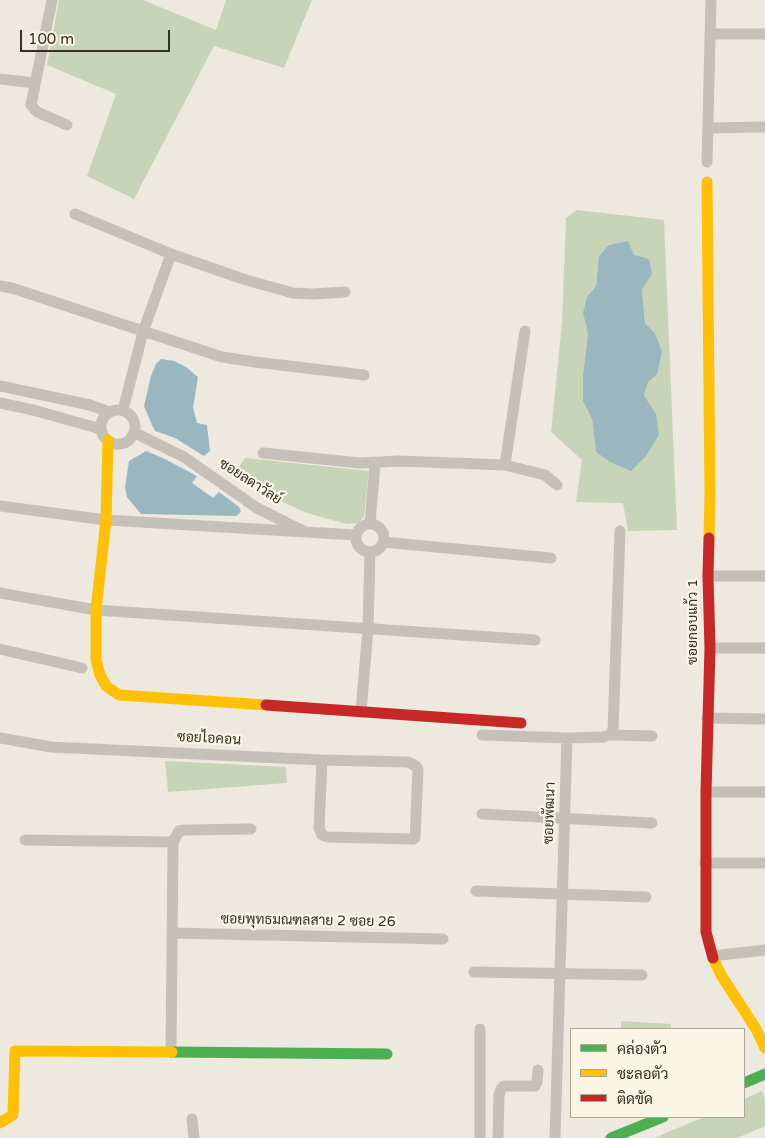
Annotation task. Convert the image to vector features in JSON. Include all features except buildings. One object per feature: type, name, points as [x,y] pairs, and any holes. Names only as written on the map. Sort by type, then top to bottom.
[{"type":"street","points":[[52,0],[32,100],[33,109],[67,125]]},
{"type":"street","points":[[707,162],[711,0]]},
{"type":"street","points":[[710,34],[765,34]]},
{"type":"street","points":[[0,79],[35,83]]},
{"type":"street","points":[[708,128],[765,127]]},
{"type":"street","name":"ซอยกอบแก้ว 1","points":[[707,182],[710,495],[708,576],[710,648],[707,718],[706,932],[712,956],[721,975],[756,1029],[765,1048]]},
{"type":"street","points":[[75,214],[171,254],[246,280],[293,293],[345,292]]},
{"type":"street","points":[[123,410],[143,332],[171,254]]},
{"type":"street","points":[[0,286],[19,290],[222,357],[364,375]]},
{"type":"street","points":[[505,465],[525,331]]},
{"type":"street","points":[[0,386],[82,403],[109,412]]},
{"type":"street","points":[[0,403],[33,410],[100,429]]},
{"type":"street","points":[[116,409],[123,410],[134,419],[136,426],[134,433],[126,442],[119,444],[108,440],[102,435],[100,429],[101,422],[109,412],[116,409]]},
{"type":"street","name":"ซอยลดาวัลย์","points":[[134,433],[184,457],[257,508],[304,532],[356,535]]},
{"type":"street","points":[[108,440],[106,520],[96,610],[96,660],[100,675],[106,686],[119,695],[522,723]]},
{"type":"street","points":[[263,453],[375,464],[398,461],[505,465],[545,475],[557,485]]},
{"type":"street","points":[[370,523],[375,464]]},
{"type":"street","points":[[0,506],[106,520],[304,532]]},
{"type":"street","points":[[370,523],[381,528],[384,542],[376,550],[370,552],[357,544],[356,535],[359,528],[370,523]]},
{"type":"street","points":[[609,735],[612,731],[620,531]]},
{"type":"street","points":[[384,542],[551,558]]},
{"type":"street","points":[[361,712],[368,629],[370,552]]},
{"type":"street","points":[[708,576],[765,576]]},
{"type":"street","points":[[0,593],[96,610],[535,640]]},
{"type":"street","points":[[710,648],[765,648]]},
{"type":"street","points":[[0,649],[82,668]]},
{"type":"street","points":[[707,718],[765,718]]},
{"type":"street","points":[[482,736],[567,738],[603,737],[609,735],[652,736]]},
{"type":"street","name":"ซอยไอคอน","points":[[0,738],[51,747],[322,760],[408,762],[416,766],[418,770],[415,838],[327,837],[322,835],[319,828],[322,760]]},
{"type":"street","name":"ซอยพัฒนา","points":[[555,1138],[567,738]]},
{"type":"street","points":[[706,792],[765,792]]},
{"type":"street","points":[[482,814],[652,823]]},
{"type":"street","points":[[171,1052],[173,842],[179,831],[185,830],[251,829]]},
{"type":"street","points":[[25,840],[173,842]]},
{"type":"street","points":[[705,863],[765,863]]},
{"type":"street","points":[[476,891],[646,898]]},
{"type":"street","name":"ซอยพุทธมณฑลสาย 2 ซอย 26","points":[[172,933],[442,939]]},
{"type":"street","points":[[712,956],[765,950]]},
{"type":"street","points":[[474,972],[642,975]]},
{"type":"street","points":[[480,1029],[480,1138]]},
{"type":"street","points":[[0,1123],[13,1115],[15,1051],[387,1054]]},
{"type":"street","points":[[498,1138],[499,1095],[501,1089],[504,1086],[535,1086],[538,1082],[538,1070]]},
{"type":"street","points":[[745,1083],[765,1076]]},
{"type":"street","points":[[612,1138],[661,1118]]},
{"type":"street","points":[[192,1119],[194,1138]]},
{"type":"green space","points":[[59,0],[143,0],[216,30],[226,0],[312,0],[284,68],[214,46],[134,199],[87,176],[116,94],[47,65]]},
{"type":"green space","points":[[577,210],[664,220],[677,530],[628,531],[623,503],[576,502],[582,460],[551,432],[562,323],[566,218]],"holes":[[[599,256],[652,274],[642,290],[645,323],[655,333],[644,395],[656,414],[596,452],[592,419],[583,401],[583,375],[588,333],[587,298],[596,286]]]},
{"type":"green space","points":[[245,458],[369,471],[364,516],[359,523],[347,524],[307,513],[276,499],[236,471]]},
{"type":"green space","points":[[165,761],[286,767],[287,783],[168,792]]},
{"type":"green space","points":[[621,1021],[671,1024],[671,1028],[621,1028]]},
{"type":"green space","points":[[762,1091],[765,1100],[765,1126],[737,1138],[654,1138],[702,1118],[745,1118],[745,1099]]},
{"type":"water","points":[[628,241],[634,255],[649,259],[652,274],[642,290],[645,323],[655,333],[662,352],[657,374],[648,382],[644,395],[656,414],[659,435],[646,456],[631,471],[610,462],[596,452],[592,419],[583,401],[583,375],[588,333],[583,313],[587,297],[596,286],[599,256],[609,245]]},
{"type":"water","points":[[161,359],[174,361],[186,367],[198,377],[193,408],[197,423],[207,425],[210,451],[204,456],[175,438],[155,431],[152,425],[144,406],[151,376],[156,364]]},
{"type":"water","points":[[146,451],[197,476],[192,483],[213,498],[219,492],[239,507],[241,512],[236,516],[141,514],[127,497],[125,487],[129,461]]},
{"type":"traffic: fast","points":[[172,1052],[387,1054]]},
{"type":"traffic: fast","points":[[745,1083],[765,1074]]},
{"type":"traffic: fast","points":[[611,1138],[661,1118]]},
{"type":"traffic: slow","points":[[707,182],[709,538]]},
{"type":"traffic: slow","points":[[108,440],[106,520],[96,610],[96,660],[100,675],[106,686],[119,695],[266,705]]},
{"type":"traffic: slow","points":[[713,958],[721,975],[756,1029],[765,1048]]},
{"type":"traffic: slow","points":[[0,1123],[13,1115],[15,1051],[172,1052]]},
{"type":"traffic: jam","points":[[709,538],[710,648],[706,792],[706,932],[713,958]]},
{"type":"traffic: jam","points":[[266,705],[521,723]]}]
